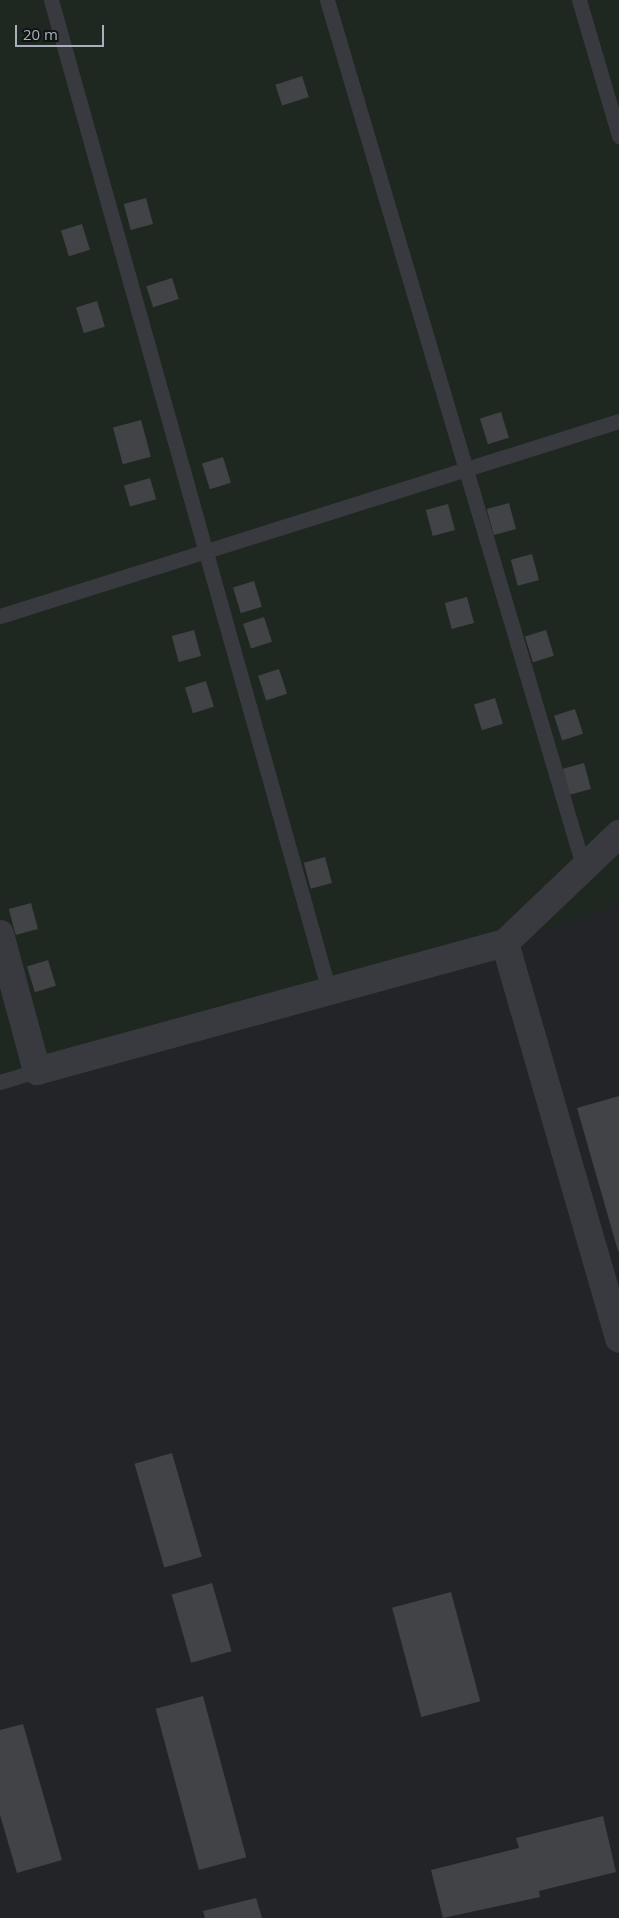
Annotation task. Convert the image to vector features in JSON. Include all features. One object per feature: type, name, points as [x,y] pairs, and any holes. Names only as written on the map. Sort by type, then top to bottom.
[{"type":"street","points":[[0,934],[37,1072],[505,943],[619,834]]},
{"type":"street","points":[[505,943],[619,1339]]},
{"type":"lane","points":[[51,0],[208,550],[329,991]]},
{"type":"lane","points":[[327,0],[584,869]]},
{"type":"lane","points":[[579,0],[619,136]]},
{"type":"lane","points":[[0,616],[619,421]]},
{"type":"lane","points":[[0,1082],[37,1072]]},
{"type":"shaded area","points":[[0,0],[619,0],[619,904],[505,943],[0,1082]]},
{"type":"shaded area","points":[[619,904],[619,1918],[0,1918],[0,1082],[505,943]]},
{"type":"building","points":[[302,76],[309,97],[282,106],[275,85]]},
{"type":"building","points":[[146,198],[153,224],[131,230],[124,204]]},
{"type":"building","points":[[82,224],[90,250],[69,256],[61,230]]},
{"type":"building","points":[[172,278],[179,299],[153,307],[146,286]]},
{"type":"building","points":[[97,301],[105,327],[84,333],[76,307]]},
{"type":"building","points":[[501,412],[509,438],[488,444],[480,418]]},
{"type":"building","points":[[141,420],[151,457],[123,464],[113,428]]},
{"type":"building","points":[[223,457],[231,483],[210,489],[202,463]]},
{"type":"building","points":[[150,478],[156,499],[130,507],[124,485]]},
{"type":"building","points":[[509,503],[516,529],[494,535],[487,509]]},
{"type":"building","points":[[448,504],[455,530],[433,536],[426,510]]},
{"type":"building","points":[[532,554],[539,580],[518,586],[511,560]]},
{"type":"building","points":[[254,581],[262,607],[241,613],[233,587]]},
{"type":"building","points":[[467,597],[474,623],[452,629],[445,603]]},
{"type":"building","points":[[264,617],[272,642],[251,649],[243,624]]},
{"type":"building","points":[[194,630],[201,656],[179,662],[172,636]]},
{"type":"building","points":[[546,630],[554,656],[533,662],[525,636]]},
{"type":"building","points":[[279,669],[287,694],[266,701],[258,676]]},
{"type":"building","points":[[206,681],[214,707],[193,713],[185,687]]},
{"type":"building","points":[[495,698],[503,724],[482,730],[474,704]]},
{"type":"building","points":[[575,709],[583,734],[562,741],[554,716]]},
{"type":"building","points":[[584,763],[591,789],[570,795],[563,769]]},
{"type":"building","points":[[325,857],[332,883],[311,889],[304,863]]},
{"type":"building","points":[[31,903],[38,929],[16,935],[9,909]]},
{"type":"building","points":[[48,960],[56,986],[35,992],[27,966]]},
{"type":"building","points":[[619,1096],[619,1251],[618,1251],[577,1108]]},
{"type":"building","points":[[172,1453],[202,1557],[164,1568],[135,1464]]},
{"type":"building","points":[[212,1583],[232,1651],[191,1663],[172,1595]]},
{"type":"building","points":[[451,1592],[480,1701],[421,1717],[392,1608]]},
{"type":"building","points":[[203,1696],[246,1857],[199,1870],[156,1709]]},
{"type":"building","points":[[23,1724],[62,1860],[17,1873],[0,1815],[0,1730]]},
{"type":"building","points":[[603,1816],[616,1872],[539,1891],[540,1897],[443,1918],[431,1870],[519,1848],[516,1838]]},
{"type":"building","points":[[256,1898],[262,1918],[205,1918],[203,1911]]}]
